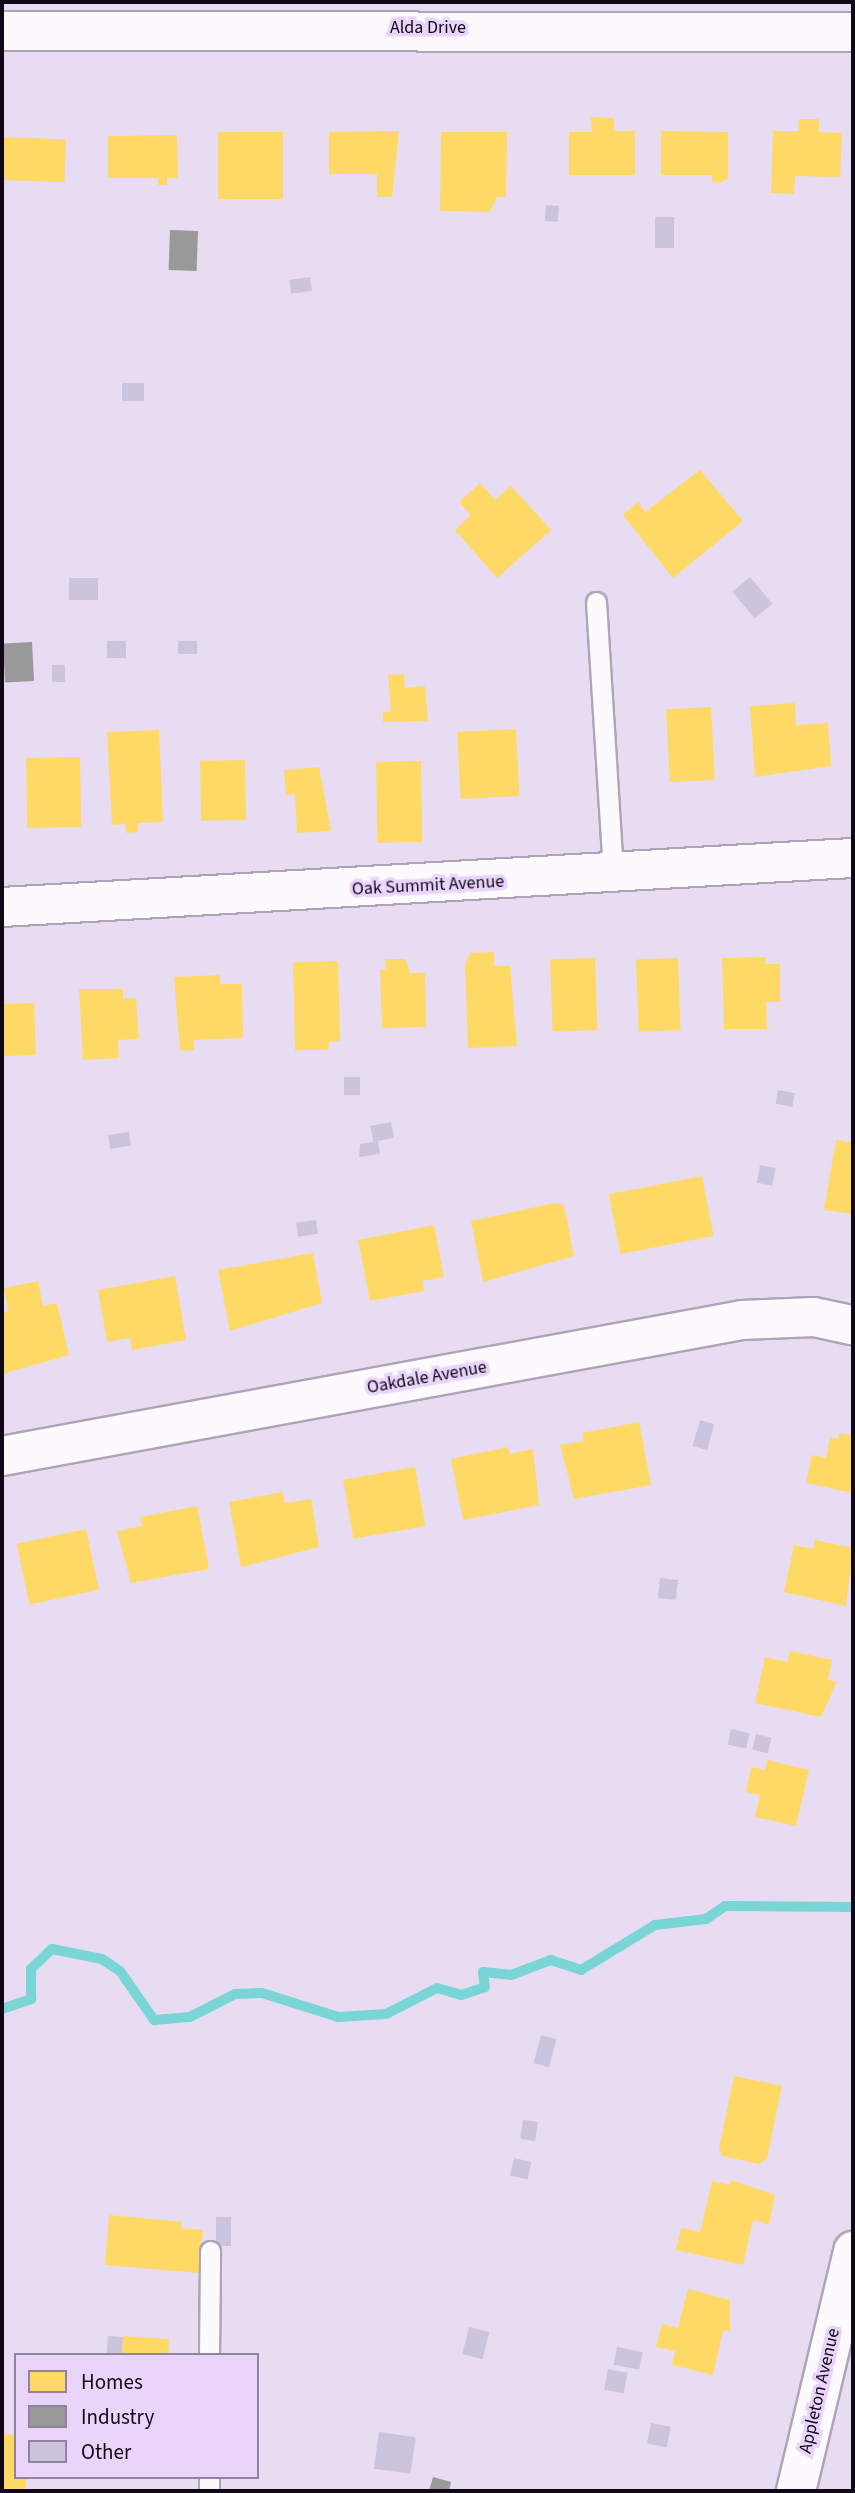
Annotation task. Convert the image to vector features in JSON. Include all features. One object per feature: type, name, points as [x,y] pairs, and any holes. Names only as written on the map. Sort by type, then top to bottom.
[{"type":"street","name":"Alda Drive","points":[[2,31],[853,32]]},
{"type":"street","name":"Oak Summit Avenue","points":[[2,907],[613,876],[853,858]]},
{"type":"street","name":"Oakdale Avenue","points":[[2,1457],[742,1320],[814,1317],[853,1325]]},
{"type":"street","name":"Appleton Avenue","points":[[796,2491],[853,2251]]},
{"type":"lane","points":[[596,602],[613,876]]},
{"type":"lane","points":[[209,2353],[210,2251]]},
{"type":"building: Homes","points":[[591,117],[614,118],[614,131],[635,131],[635,175],[569,175],[569,132],[592,132]]},
{"type":"building: Homes","points":[[799,119],[819,119],[819,132],[842,133],[840,177],[795,176],[794,194],[771,193],[773,131],[798,131]]},
{"type":"building: Homes","points":[[399,131],[392,197],[377,197],[377,174],[329,174],[329,132]]},
{"type":"building: Homes","points":[[661,131],[728,132],[728,178],[721,183],[712,182],[712,175],[661,175]]},
{"type":"building: Homes","points":[[218,132],[283,132],[283,199],[218,199]]},
{"type":"building: Homes","points":[[441,132],[507,132],[506,197],[497,197],[490,212],[440,211]]},
{"type":"building: Homes","points":[[177,135],[178,178],[167,178],[167,185],[158,185],[158,178],[108,178],[108,136]]},
{"type":"building: Homes","points":[[2,137],[66,139],[64,182],[2,180]]},
{"type":"building: Homes","points":[[700,470],[743,521],[673,578],[623,515],[638,502],[645,512]]},
{"type":"building: Homes","points":[[480,483],[495,500],[511,486],[551,530],[497,578],[455,530],[471,515],[459,502]]},
{"type":"building: Homes","points":[[404,674],[405,688],[425,686],[428,721],[383,722],[383,712],[391,712],[388,675]]},
{"type":"building: Homes","points":[[795,703],[796,725],[828,723],[831,766],[755,777],[750,706]]},
{"type":"building: Homes","points":[[711,707],[715,780],[670,782],[666,709]]},
{"type":"building: Homes","points":[[516,729],[520,796],[461,799],[457,732]]},
{"type":"building: Homes","points":[[159,730],[163,822],[138,823],[138,832],[126,833],[125,824],[112,825],[107,732]]},
{"type":"building: Homes","points":[[80,757],[81,827],[27,828],[26,758]]},
{"type":"building: Homes","points":[[245,760],[246,820],[201,821],[200,761]]},
{"type":"building: Homes","points":[[421,761],[422,842],[377,843],[376,762]]},
{"type":"building: Homes","points":[[319,767],[331,831],[297,833],[295,794],[286,795],[284,770]]},
{"type":"building: Homes","points":[[494,952],[494,966],[510,966],[517,1046],[468,1048],[465,965],[470,953]]},
{"type":"building: Homes","points":[[765,957],[765,964],[780,964],[780,1002],[766,1002],[767,1029],[724,1029],[722,958]]},
{"type":"building: Homes","points":[[595,958],[598,1030],[553,1032],[550,960]]},
{"type":"building: Homes","points":[[678,958],[681,1030],[639,1031],[636,959]]},
{"type":"building: Homes","points":[[385,959],[405,959],[410,973],[425,973],[426,1027],[382,1028],[380,970],[386,969]]},
{"type":"building: Homes","points":[[338,961],[340,1041],[329,1042],[328,1050],[295,1050],[293,962]]},
{"type":"building: Homes","points":[[220,975],[220,984],[242,984],[243,1038],[194,1040],[194,1050],[180,1051],[174,977]]},
{"type":"building: Homes","points":[[79,989],[123,989],[123,999],[136,998],[139,1039],[118,1040],[119,1058],[83,1060]]},
{"type":"building: Homes","points":[[34,1003],[36,1055],[4,1056],[2,1004]]},
{"type":"building: Homes","points":[[836,1140],[853,1143],[853,1214],[824,1210]]},
{"type":"building: Homes","points":[[702,1176],[714,1236],[620,1254],[609,1194]]},
{"type":"building: Homes","points":[[555,1203],[564,1205],[574,1256],[483,1282],[471,1221]]},
{"type":"building: Homes","points":[[434,1225],[444,1277],[422,1281],[424,1291],[370,1301],[358,1240]]},
{"type":"building: Homes","points":[[313,1253],[322,1303],[230,1331],[218,1270]]},
{"type":"building: Homes","points":[[175,1276],[186,1340],[132,1350],[130,1338],[107,1342],[98,1290]]},
{"type":"building: Homes","points":[[38,1281],[43,1306],[57,1303],[69,1355],[2,1374],[2,1313],[8,1311],[4,1288]]},
{"type":"building: Homes","points":[[639,1422],[651,1485],[574,1499],[560,1445],[584,1441],[582,1433]]},
{"type":"building: Homes","points":[[839,1433],[853,1436],[853,1493],[806,1483],[812,1455],[826,1458],[830,1437],[838,1439]]},
{"type":"building: Homes","points":[[508,1447],[510,1454],[533,1449],[539,1505],[463,1520],[451,1459]]},
{"type":"building: Homes","points":[[415,1467],[425,1526],[354,1539],[343,1480]]},
{"type":"building: Homes","points":[[283,1492],[285,1503],[311,1499],[319,1547],[241,1567],[229,1502]]},
{"type":"building: Homes","points":[[197,1506],[209,1569],[131,1583],[117,1531],[142,1526],[140,1517]]},
{"type":"building: Homes","points":[[86,1529],[99,1590],[29,1604],[17,1544]]},
{"type":"building: Homes","points":[[815,1540],[853,1548],[846,1606],[784,1592],[794,1545],[813,1549]]},
{"type":"building: Homes","points":[[790,1651],[832,1660],[828,1680],[837,1682],[821,1717],[755,1703],[765,1657],[787,1662]]},
{"type":"building: Homes","points":[[767,1760],[809,1770],[796,1826],[755,1817],[760,1795],[746,1792],[751,1767],[765,1770]]},
{"type":"building: Homes","points":[[734,2076],[782,2086],[767,2158],[760,2164],[722,2156],[719,2149]]},
{"type":"building: Homes","points":[[731,2180],[775,2195],[769,2224],[753,2220],[743,2265],[676,2250],[681,2228],[700,2232],[712,2181],[730,2185]]},
{"type":"building: Homes","points":[[109,2215],[182,2222],[181,2228],[203,2230],[199,2273],[105,2265]]},
{"type":"building: Homes","points":[[688,2289],[730,2300],[730,2332],[723,2330],[713,2375],[672,2365],[675,2351],[656,2347],[662,2324],[678,2328]]},
{"type":"building: Homes","points":[[123,2336],[169,2339],[168,2353],[122,2353]]},
{"type":"building: Homes","points":[[2,2434],[14,2435],[14,2479],[27,2479],[25,2491],[2,2491]]},
{"type":"building: Industry","points":[[170,230],[198,231],[197,271],[169,270]]},
{"type":"building: Industry","points":[[32,642],[34,681],[5,682],[3,644]]},
{"type":"building: Industry","points":[[433,2477],[451,2482],[449,2491],[429,2491]]},
{"type":"building: Other","points":[[546,205],[559,206],[558,222],[545,221]]},
{"type":"building: Other","points":[[655,217],[674,217],[674,248],[655,248]]},
{"type":"building: Other","points":[[310,277],[312,291],[291,294],[289,280]]},
{"type":"building: Other","points":[[122,383],[144,383],[144,401],[122,401]]},
{"type":"building: Other","points":[[750,577],[772,604],[755,619],[732,592]]},
{"type":"building: Other","points":[[69,578],[98,578],[98,600],[69,600]]},
{"type":"building: Other","points":[[107,641],[126,641],[126,658],[107,658]]},
{"type":"building: Other","points":[[178,641],[197,641],[197,654],[178,654]]},
{"type":"building: Other","points":[[52,665],[65,665],[65,682],[52,682]]},
{"type":"building: Other","points":[[344,1077],[360,1077],[360,1095],[344,1095]]},
{"type":"building: Other","points":[[778,1090],[795,1093],[792,1107],[776,1104]]},
{"type":"building: Other","points":[[391,1122],[394,1138],[373,1142],[370,1126]]},
{"type":"building: Other","points":[[129,1132],[131,1146],[110,1149],[108,1135]]},
{"type":"building: Other","points":[[378,1141],[380,1154],[359,1157],[360,1144]]},
{"type":"building: Other","points":[[760,1165],[776,1168],[772,1186],[757,1183]]},
{"type":"building: Other","points":[[316,1220],[318,1234],[298,1237],[296,1223]]},
{"type":"building: Other","points":[[700,1420],[714,1424],[707,1450],[693,1446]]},
{"type":"building: Other","points":[[660,1578],[678,1580],[676,1600],[658,1598]]},
{"type":"building: Other","points":[[731,1729],[750,1733],[746,1749],[728,1745]]},
{"type":"building: Other","points":[[756,1734],[772,1738],[768,1753],[752,1750]]},
{"type":"building: Other","points":[[541,2035],[556,2039],[549,2067],[533,2063]]},
{"type":"building: Other","points":[[523,2120],[538,2122],[535,2141],[520,2139]]},
{"type":"building: Other","points":[[514,2158],[532,2162],[527,2180],[510,2176]]},
{"type":"building: Other","points":[[216,2217],[231,2217],[231,2246],[216,2246]]},
{"type":"building: Other","points":[[469,2327],[489,2332],[483,2359],[462,2354]]},
{"type":"building: Other","points":[[108,2336],[123,2337],[122,2353],[107,2353]]},
{"type":"building: Other","points":[[617,2347],[643,2352],[639,2370],[614,2365]]},
{"type":"building: Other","points":[[608,2369],[628,2373],[624,2393],[604,2390]]},
{"type":"building: Other","points":[[651,2423],[671,2427],[667,2447],[647,2444]]},
{"type":"building: Other","points":[[379,2432],[416,2437],[410,2474],[374,2469]]},
{"type":"waterway","points":[[2,2009],[31,1999],[31,1969],[52,1949],[102,1959],[120,1971],[154,2020],[190,2017],[235,1994],[262,1993],[338,2017],[386,2014],[437,1988],[461,1995],[485,1987],[483,1972],[511,1975],[551,1960],[581,1970],[655,1925],[706,1919],[725,1906],[853,1907]]}]
